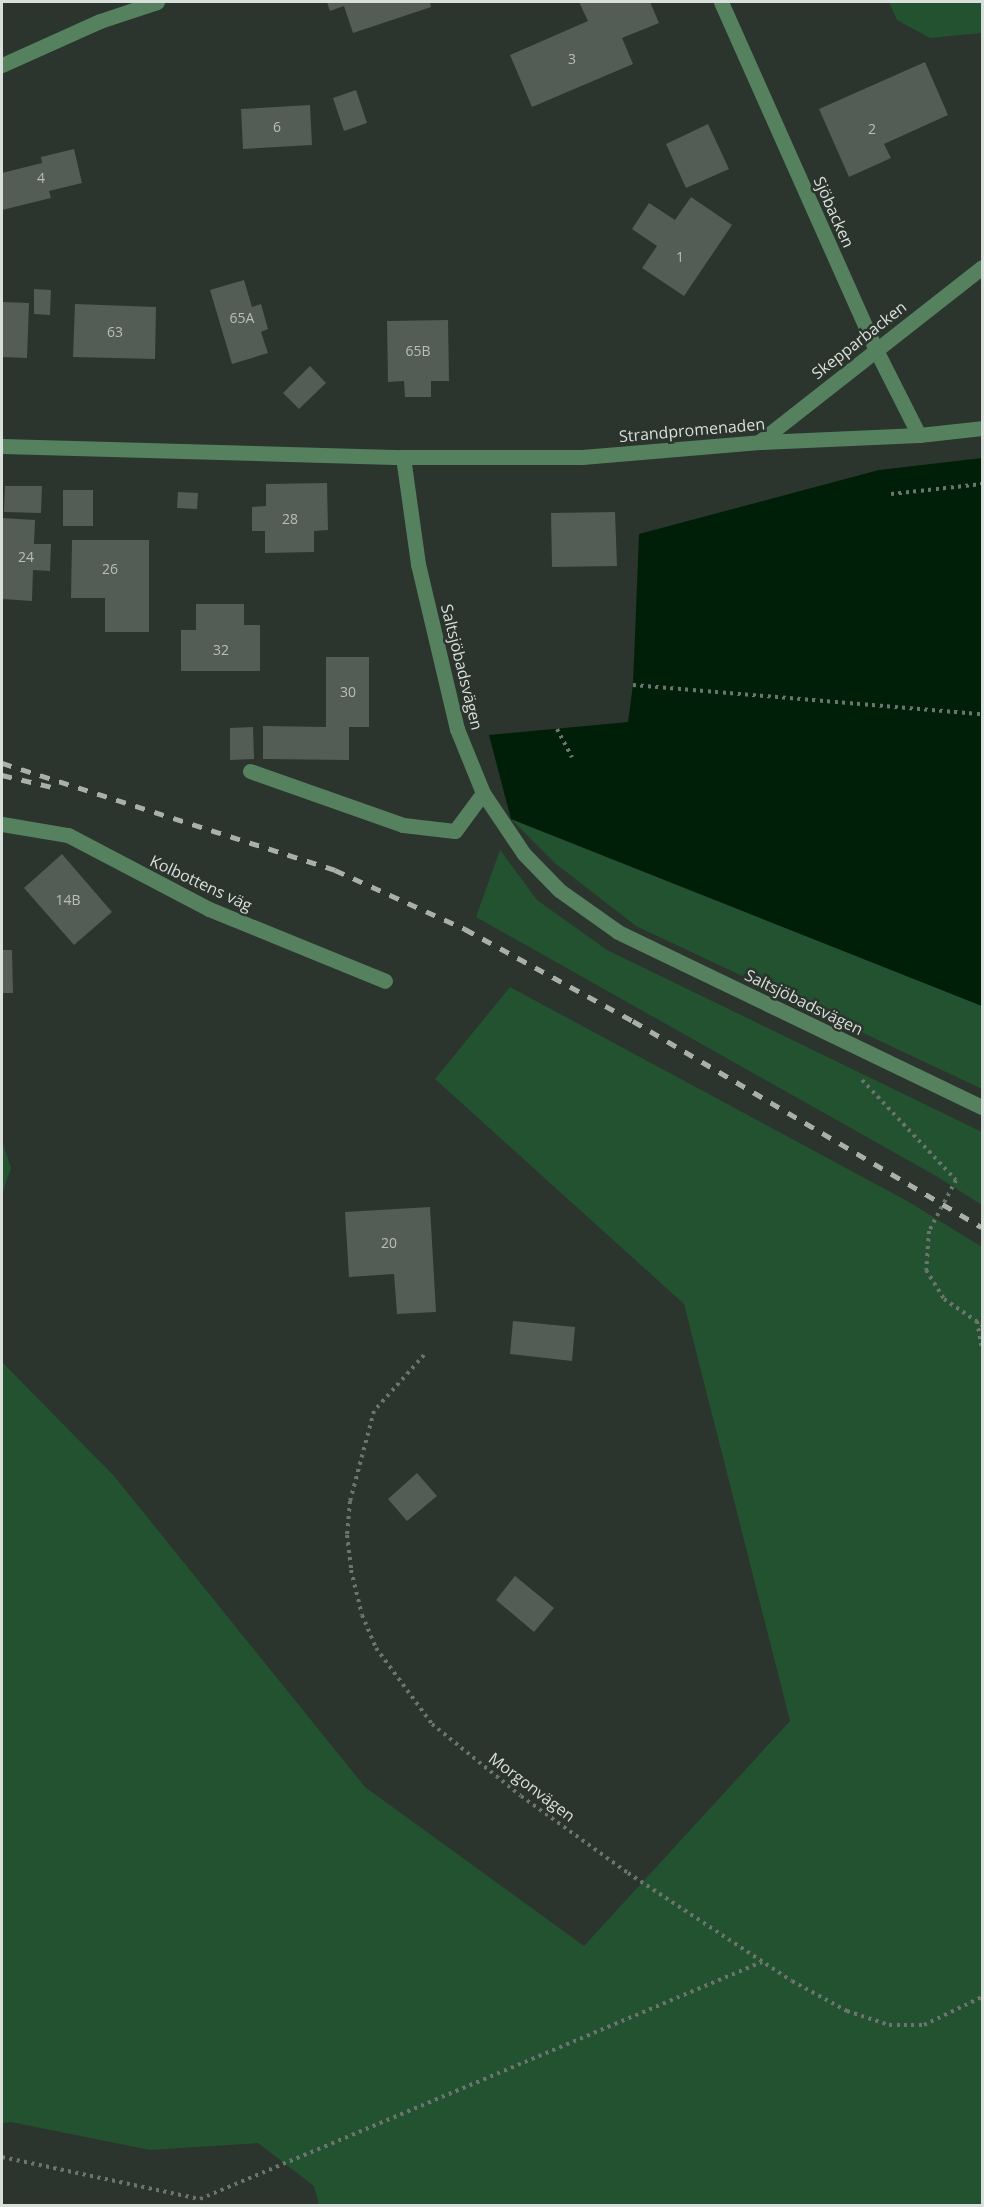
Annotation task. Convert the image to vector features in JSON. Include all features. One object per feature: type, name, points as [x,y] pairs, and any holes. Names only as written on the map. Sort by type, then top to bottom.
[{"type":"street","points":[[2,65],[100,21],[157,2]]},
{"type":"street","name":"Sjöbacken","points":[[721,2],[876,350],[919,435]]},
{"type":"street","name":"Skepparbacken","points":[[759,442],[982,267]]},
{"type":"street","name":"Strandpromenaden","points":[[403,457],[582,457],[759,442],[919,435],[982,428]]},
{"type":"street","points":[[2,446],[403,457]]},
{"type":"street","name":"Saltsjöbadsvägen","points":[[403,457],[414,543],[457,729],[483,793],[524,854],[560,890],[618,932],[982,1107]]},
{"type":"street","points":[[250,771],[403,825],[455,831],[483,793]]},
{"type":"street","name":"Kolbottens väg","points":[[2,824],[68,835],[209,909],[385,981]]},
{"type":"path","points":[[891,494],[982,484]]},
{"type":"path","points":[[633,685],[982,714]]},
{"type":"path","points":[[557,729],[572,757]]},
{"type":"path","points":[[859,1077],[956,1180],[929,1231],[926,1270],[944,1299],[982,1325]]},
{"type":"path","points":[[976,1321],[982,1349]]},
{"type":"path","name":"Morgonvägen","points":[[424,1355],[374,1411],[350,1501],[347,1534],[351,1570],[362,1615],[375,1648],[432,1724],[521,1796],[628,1873],[762,1961],[847,2011],[889,2025],[924,2025],[982,1997]]},
{"type":"path","points":[[2,2157],[200,2199],[762,1961]]},
{"type":"shaded area","points":[[889,2],[982,2],[982,33],[930,38],[897,20]]},
{"type":"shaded area","points":[[982,458],[982,1006],[511,819],[489,735],[628,722],[633,685],[639,534],[879,470]]},
{"type":"shaded area","points":[[511,819],[982,1006],[982,1089],[636,926],[556,864]]},
{"type":"shaded area","points":[[500,850],[537,900],[607,950],[982,1132],[982,1205],[936,1176],[476,917]]},
{"type":"shaded area","points":[[510,987],[909,1202],[982,1247],[982,2205],[319,2205],[314,2186],[258,2143],[150,2150],[11,2122],[2,2123],[2,1362],[114,1476],[365,1787],[584,1946],[790,1721],[684,1304],[435,1079]]},
{"type":"shaded area","points":[[2,1141],[11,1168],[2,1194]]},
{"type":"building","points":[[327,2],[430,2],[431,7],[353,33],[344,6],[330,11]]},
{"type":"building","points":[[579,2],[650,2],[659,23],[622,38],[633,64],[532,107],[510,55],[588,21]]},
{"type":"building","points":[[925,62],[948,115],[884,144],[891,158],[849,177],[819,109]]},
{"type":"building","points":[[356,90],[367,123],[344,131],[333,98]]},
{"type":"building","points":[[310,105],[312,145],[243,149],[241,109]]},
{"type":"building","points":[[708,124],[729,169],[686,188],[666,144]]},
{"type":"building","points":[[74,149],[82,183],[49,191],[51,198],[2,210],[2,173],[42,163],[41,157]]},
{"type":"building","points":[[691,197],[732,225],[684,296],[642,268],[657,246],[632,229],[649,203],[675,220]]},
{"type":"building","points":[[244,280],[252,307],[261,304],[268,329],[261,332],[268,353],[232,364],[210,290]]},
{"type":"building","points":[[34,289],[51,290],[50,315],[34,314]]},
{"type":"building","points":[[2,302],[29,303],[27,358],[2,357]]},
{"type":"building","points":[[75,304],[156,307],[155,359],[73,357]]},
{"type":"building","points":[[448,320],[449,381],[431,381],[431,397],[405,397],[404,381],[388,382],[387,321]]},
{"type":"building","points":[[310,366],[326,383],[299,409],[283,393]]},
{"type":"building","points":[[327,483],[328,530],[314,531],[314,552],[265,553],[265,531],[252,531],[252,507],[266,506],[266,484]]},
{"type":"building","points":[[5,486],[42,486],[41,513],[4,512]]},
{"type":"building","points":[[63,490],[93,490],[93,526],[63,526]]},
{"type":"building","points":[[178,492],[198,493],[197,509],[177,508]]},
{"type":"building","points":[[615,512],[617,566],[552,567],[551,513]]},
{"type":"building","points":[[2,518],[35,520],[34,544],[51,544],[50,571],[33,570],[32,601],[2,599]]},
{"type":"building","points":[[72,540],[149,540],[149,632],[105,632],[105,598],[71,598]]},
{"type":"building","points":[[196,604],[244,604],[244,625],[260,625],[260,671],[181,671],[181,630],[196,630]]},
{"type":"building","points":[[326,657],[369,657],[369,727],[349,727],[349,760],[263,759],[263,726],[326,727]]},
{"type":"building","points":[[253,727],[254,759],[230,760],[230,728]]},
{"type":"building","points":[[62,854],[112,912],[74,945],[24,888]]},
{"type":"building","points":[[2,950],[12,950],[13,993],[2,993]]},
{"type":"building","points":[[430,1207],[436,1312],[397,1314],[394,1274],[349,1277],[345,1212]]},
{"type":"building","points":[[513,1321],[575,1327],[572,1361],[510,1354]]},
{"type":"building","points":[[417,1473],[437,1496],[407,1521],[388,1499]]},
{"type":"building","points":[[515,1576],[554,1608],[534,1632],[496,1600]]},
{"type":"railway","points":[[2,763],[335,870],[465,929],[633,1021],[982,1227]]},
{"type":"railway","points":[[2,775],[52,787]]}]
